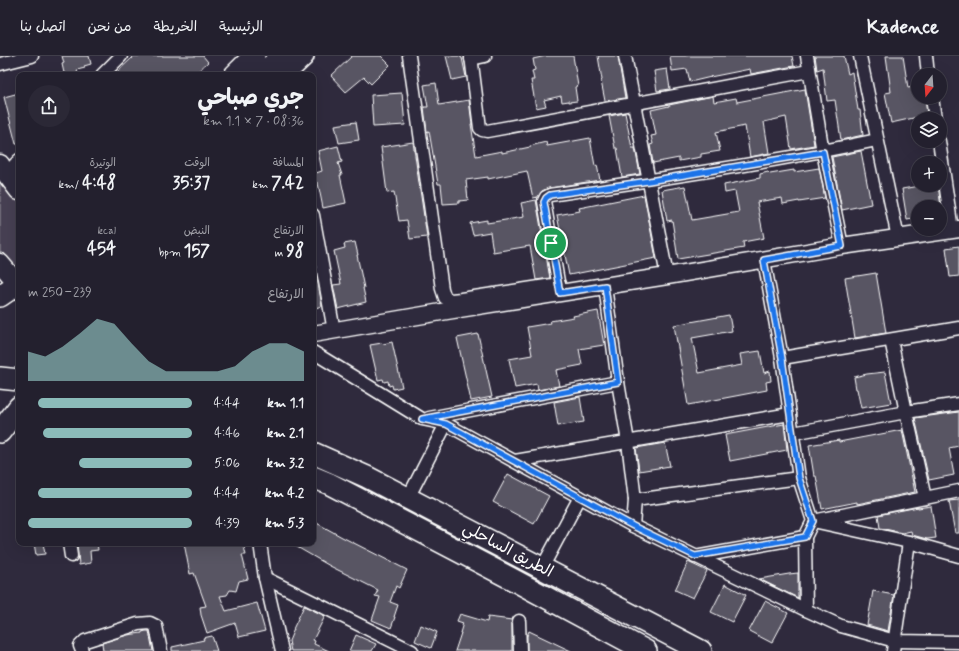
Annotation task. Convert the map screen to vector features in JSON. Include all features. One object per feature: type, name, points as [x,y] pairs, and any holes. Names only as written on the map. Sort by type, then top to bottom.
[{"type":"highway","points":[[239,72],[254,56]]},
{"type":"highway","points":[[264,72],[282,56]]},
{"type":"highway","points":[[286,72],[303,56]]},
{"type":"highway","points":[[0,296],[16,286]]},
{"type":"highway","points":[[0,378],[16,380]]},
{"type":"highway","points":[[0,403],[16,406]]},
{"type":"highway","points":[[0,432],[16,410]]},
{"type":"highway","points":[[316,444],[367,477]]},
{"type":"highway","name":"الطريق الساحلي","points":[[316,454],[367,477],[701,651]]},
{"type":"highway","name":"الطريق الساحلي","points":[[316,478],[330,484],[506,576],[646,651]]},
{"type":"main road","points":[[3,169],[16,187]]},
{"type":"main road","points":[[0,263],[16,281]]},
{"type":"street","points":[[0,64],[32,56]]},
{"type":"street","points":[[105,72],[121,56]]},
{"type":"street","points":[[409,56],[442,289],[445,298],[451,300],[560,288],[605,286],[842,246],[956,229],[939,148]]},
{"type":"street","points":[[485,56],[471,58],[480,128],[487,131],[809,71]]},
{"type":"street","points":[[625,56],[667,276]]},
{"type":"street","points":[[806,56],[842,246]]},
{"type":"street","points":[[860,56],[898,238]]},
{"type":"street","points":[[926,56],[927,68]]},
{"type":"street","points":[[560,288],[544,202],[550,195],[649,181],[823,152],[877,140]]},
{"type":"street","points":[[3,169],[16,162]]},
{"type":"street","points":[[316,232],[334,331]]},
{"type":"street","points":[[764,260],[782,358],[799,478],[813,521],[805,537],[806,610]]},
{"type":"street","points":[[605,286],[635,500],[633,526]]},
{"type":"street","points":[[316,334],[446,311],[560,288]]},
{"type":"street","points":[[782,358],[959,328]]},
{"type":"street","points":[[891,340],[925,498]]},
{"type":"street","points":[[316,354],[422,419],[446,424],[633,526],[841,626],[894,646],[959,642]]},
{"type":"street","points":[[422,419],[618,382]]},
{"type":"street","points":[[793,434],[906,412],[959,404]]},
{"type":"street","points":[[515,461],[790,414]]},
{"type":"street","points":[[408,498],[446,424]]},
{"type":"street","points":[[635,500],[799,478]]},
{"type":"street","points":[[813,521],[959,491]]},
{"type":"street","points":[[542,568],[580,497]]},
{"type":"street","points":[[813,521],[909,542],[959,556]]},
{"type":"street","points":[[695,556],[805,537]]},
{"type":"street","points":[[894,646],[909,542]]},
{"type":"street","points":[[70,546],[71,556]]},
{"type":"street","points":[[260,546],[265,578],[282,651]]},
{"type":"street","points":[[265,578],[412,651]]},
{"type":"street","points":[[519,621],[520,651]]},
{"type":"street","points":[[82,651],[80,646],[85,641],[138,624],[150,623],[156,626],[161,651]]},
{"type":"shaded area","points":[[0,180],[16,198],[16,273],[0,253]]},
{"type":"building","points":[[62,56],[89,56],[91,64],[84,66],[85,68],[77,70],[77,72],[64,72],[62,64],[64,63]]},
{"type":"building","points":[[134,56],[203,56],[208,62],[197,72],[117,72]]},
{"type":"building","points":[[352,56],[381,56],[390,65],[371,84],[364,77],[346,92],[331,76]]},
{"type":"building","points":[[446,56],[461,56],[466,77],[452,80]]},
{"type":"building","points":[[546,56],[573,56],[578,86],[575,87],[577,101],[562,102],[561,96],[544,100],[546,106],[536,108],[531,80],[534,80],[532,71],[535,70],[533,59]]},
{"type":"building","points":[[598,56],[618,56],[625,98],[605,101]]},
{"type":"building","points":[[670,56],[792,56],[794,66],[751,74],[750,69],[690,82],[687,69],[672,71]]},
{"type":"building","points":[[815,56],[844,56],[848,74],[852,72],[858,110],[860,110],[863,135],[841,140],[835,100],[827,101],[823,68],[817,70]]},
{"type":"building","points":[[886,56],[903,56],[908,88],[911,87],[911,104],[926,104],[927,112],[911,112],[911,119],[891,123],[885,93],[891,92]]},
{"type":"building","points":[[667,69],[670,89],[657,91],[654,71]]},
{"type":"building","points":[[436,83],[439,105],[469,100],[476,156],[502,151],[502,153],[546,142],[547,146],[590,138],[595,166],[597,165],[600,180],[549,188],[542,191],[538,197],[533,198],[527,171],[488,179],[488,177],[466,180],[468,200],[459,201],[459,203],[443,204],[441,184],[438,184],[429,131],[427,132],[424,107],[428,107],[424,85]]},
{"type":"building","points":[[805,89],[814,145],[791,149],[786,117],[764,122],[769,153],[750,157],[745,126],[716,132],[720,151],[701,154],[701,157],[679,161],[679,158],[653,163],[650,145],[653,144],[651,136],[656,135],[651,110],[713,96],[714,102],[736,98],[737,102]]},
{"type":"building","points":[[402,93],[405,125],[373,127],[371,95]]},
{"type":"building","points":[[16,94],[16,144],[4,97]]},
{"type":"building","points":[[625,113],[632,148],[635,148],[640,174],[622,177],[609,116]]},
{"type":"building","points":[[356,122],[359,140],[339,143],[335,125]]},
{"type":"building","points":[[413,142],[427,237],[410,239],[407,220],[399,221],[394,192],[387,193],[381,147]]},
{"type":"building","points":[[338,146],[342,162],[338,163],[342,175],[340,175],[346,203],[323,208],[318,183],[316,183],[316,173],[322,171],[318,151]]},
{"type":"building","points":[[861,151],[871,204],[842,210],[832,157]]},
{"type":"building","points":[[819,168],[825,198],[783,204],[782,198],[757,202],[764,238],[743,242],[744,248],[678,259],[672,220],[667,221],[662,190],[685,186],[692,220],[739,212],[735,191],[725,193],[724,185],[760,178],[760,174],[768,172],[770,174]]},
{"type":"building","points":[[911,187],[911,192],[939,192],[940,200],[911,200],[911,219],[907,220],[902,189]]},
{"type":"building","points":[[644,195],[656,258],[569,275],[557,215],[580,211],[579,208]]},
{"type":"building","points":[[536,200],[550,278],[536,280],[530,246],[493,252],[490,232],[473,235],[470,223],[487,220],[487,223],[524,217],[521,203]]},
{"type":"building","points":[[355,242],[366,302],[338,309],[333,285],[341,284],[334,251],[345,248],[344,244]]},
{"type":"building","points":[[959,246],[959,276],[950,277],[946,248]]},
{"type":"building","points":[[876,273],[886,333],[855,338],[845,278]]},
{"type":"building","points":[[316,277],[322,306],[316,308]]},
{"type":"building","points":[[598,311],[604,345],[579,349],[582,365],[556,370],[559,386],[538,390],[537,384],[515,388],[509,359],[532,355],[527,327],[551,323],[550,321]]},
{"type":"building","points":[[729,315],[732,331],[692,338],[699,373],[742,365],[740,354],[760,351],[764,373],[770,371],[771,381],[766,382],[767,390],[688,405],[674,325]]},
{"type":"building","points":[[478,334],[492,397],[471,401],[457,338]]},
{"type":"building","points":[[392,342],[402,387],[393,389],[392,385],[389,386],[388,381],[384,382],[383,379],[378,380],[370,345]]},
{"type":"building","points":[[885,372],[891,403],[861,408],[854,377]]},
{"type":"building","points":[[580,397],[584,422],[558,426],[554,402]]},
{"type":"building","points":[[959,412],[959,446],[949,448],[954,475],[929,480],[915,418]]},
{"type":"building","points":[[784,424],[787,450],[730,461],[725,435]]},
{"type":"building","points":[[902,430],[915,492],[857,504],[857,502],[822,509],[816,476],[814,476],[809,445],[839,440],[839,442]]},
{"type":"building","points":[[665,443],[670,466],[639,471],[636,448]]},
{"type":"building","points":[[508,474],[549,496],[534,524],[493,502]]},
{"type":"building","points":[[959,500],[959,533],[955,533],[949,501]]},
{"type":"building","points":[[931,506],[936,538],[927,539],[912,535],[911,531],[902,533],[880,528],[878,515]]},
{"type":"building","points":[[316,523],[407,570],[399,588],[396,586],[390,602],[398,605],[391,628],[372,620],[380,597],[375,596],[378,590],[330,566],[295,546],[316,546]]},
{"type":"building","points":[[34,546],[44,546],[45,554],[36,555]]},
{"type":"building","points":[[77,546],[97,546],[98,550],[90,551],[91,563],[79,565]]},
{"type":"building","points":[[185,546],[244,546],[246,555],[242,555],[248,579],[239,581],[236,591],[230,590],[227,595],[220,596],[226,611],[257,603],[265,631],[239,637],[235,623],[207,633],[200,607],[206,606],[194,573],[190,574]]},
{"type":"building","points":[[688,562],[707,571],[693,598],[675,590]]},
{"type":"building","points":[[798,573],[798,598],[759,579],[789,574]]},
{"type":"building","points":[[725,584],[746,595],[732,622],[711,612]]},
{"type":"building","points":[[873,591],[894,595],[888,631],[867,625]]},
{"type":"building","points":[[765,601],[788,613],[772,643],[749,631]]},
{"type":"building","points":[[304,606],[325,616],[313,640],[315,641],[314,644],[329,651],[291,651],[289,641]]},
{"type":"building","points":[[460,614],[487,622],[488,617],[512,620],[512,651],[455,651],[463,623],[457,621]]},
{"type":"building","points":[[421,625],[437,632],[431,648],[415,641]]},
{"type":"building","points":[[149,631],[153,651],[103,651],[102,643]]},
{"type":"building","points":[[529,631],[571,651],[527,651],[527,636]]},
{"type":"building","points":[[356,635],[376,644],[372,651],[349,651]]},
{"type":"building","points":[[212,636],[217,651],[172,651],[172,647],[204,640],[203,638]]},
{"type":"route","points":[[823,152],[842,246],[764,260],[782,358],[799,478],[813,521],[805,537],[695,556],[633,526],[446,424],[422,419],[618,382],[605,286],[560,293],[551,243],[544,202],[550,195],[649,181],[823,152]]}]
